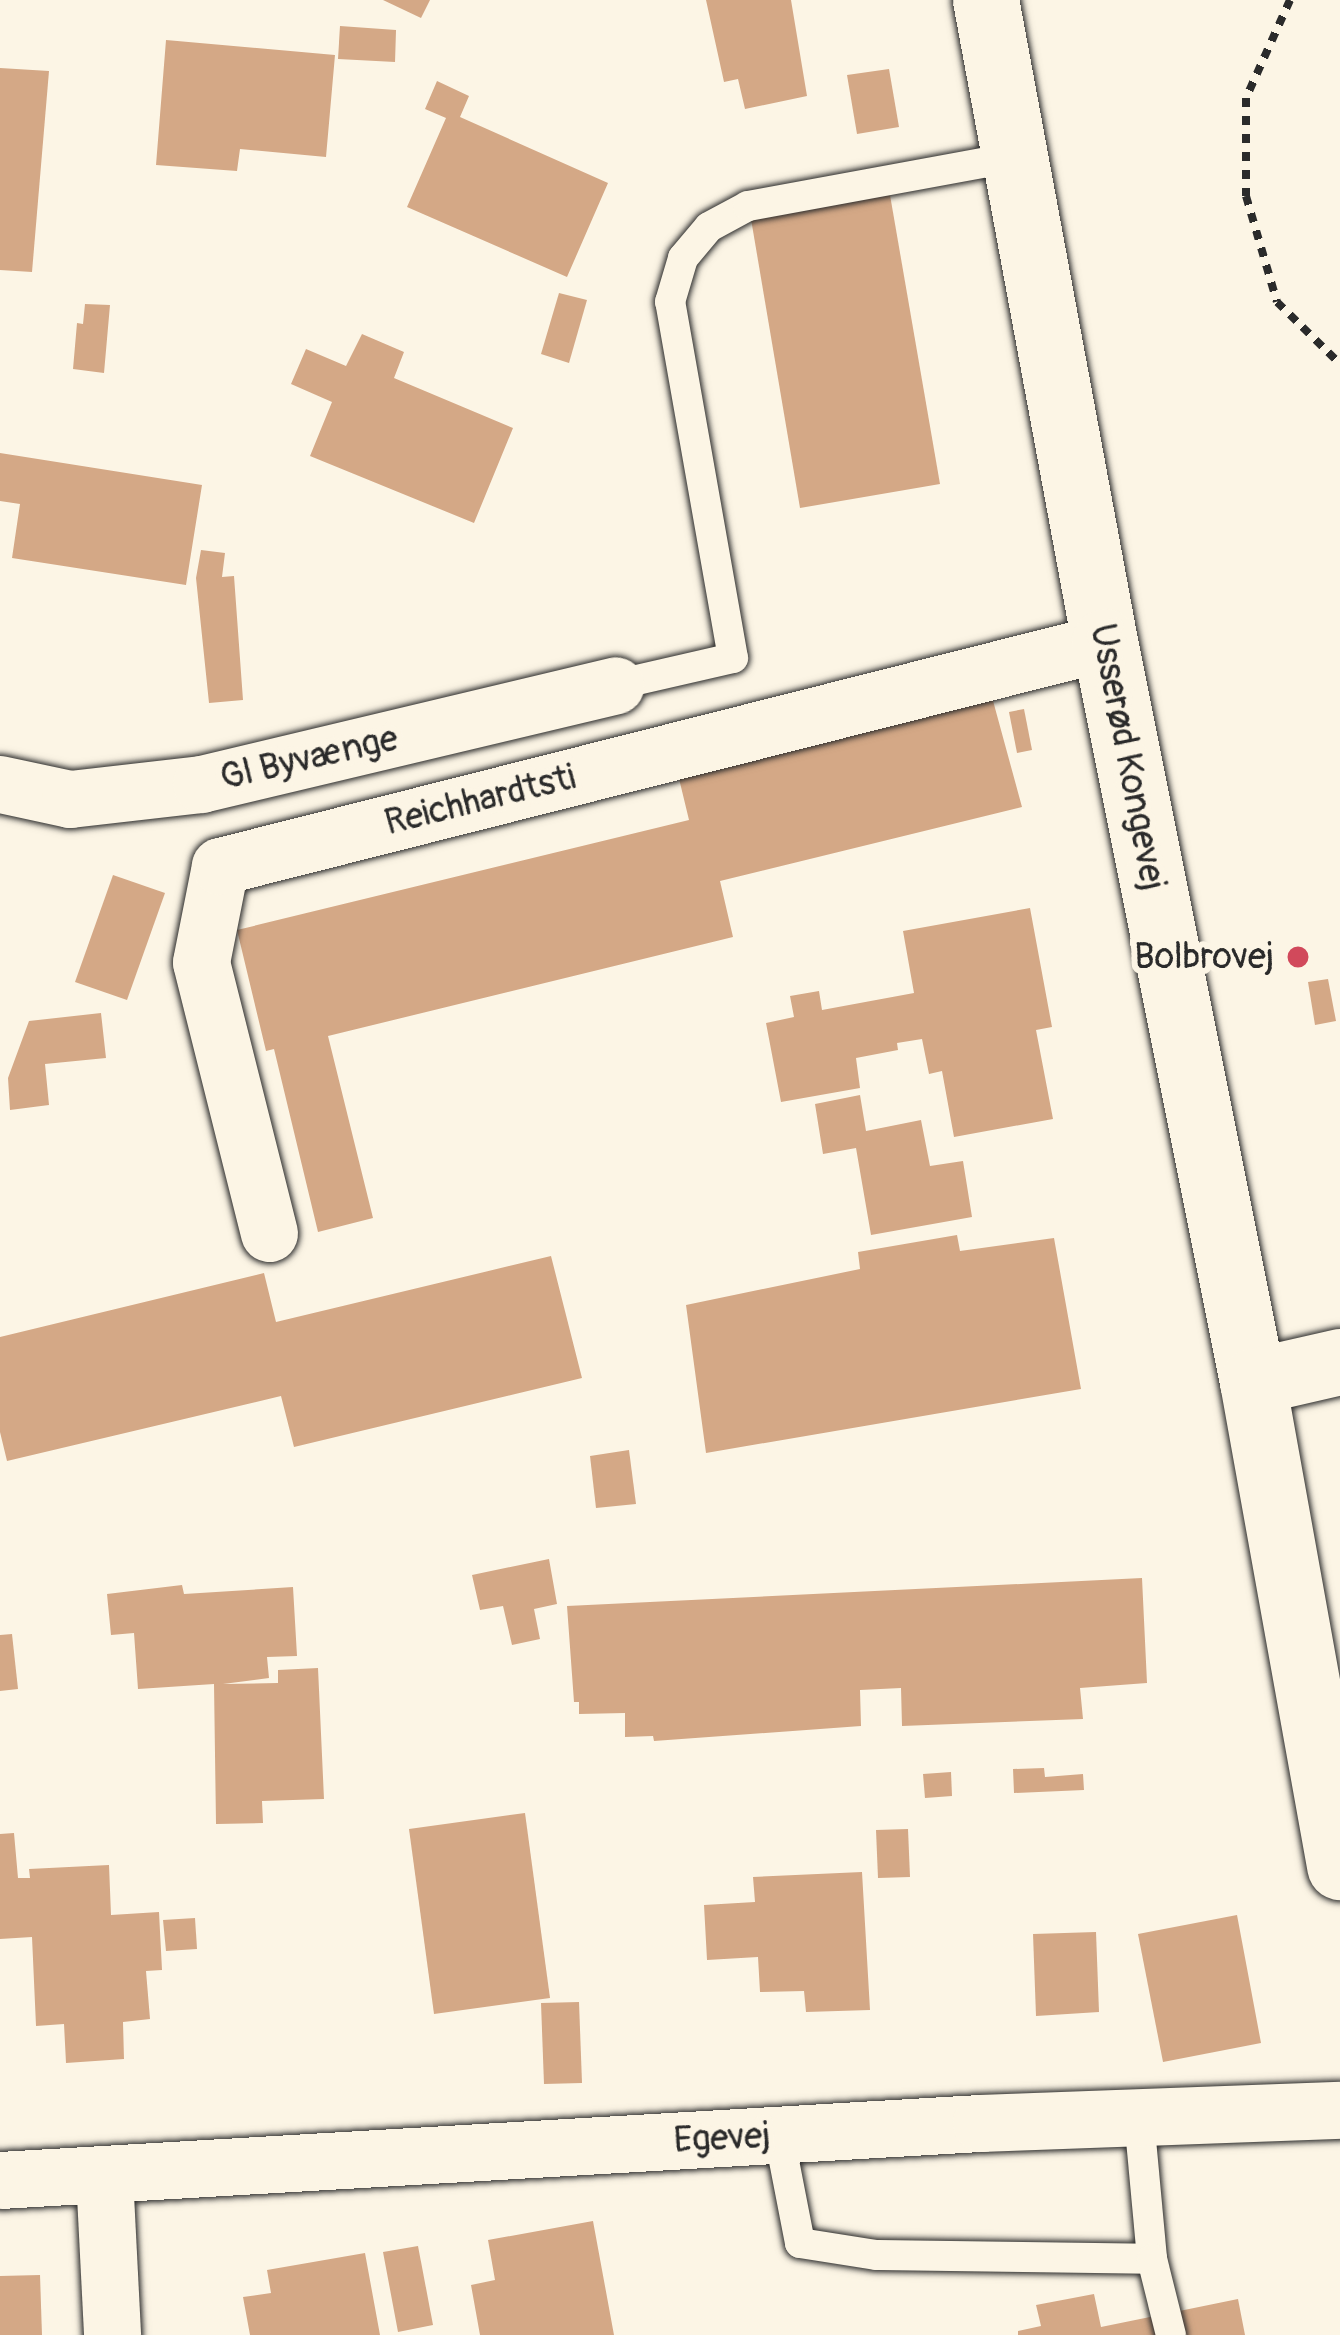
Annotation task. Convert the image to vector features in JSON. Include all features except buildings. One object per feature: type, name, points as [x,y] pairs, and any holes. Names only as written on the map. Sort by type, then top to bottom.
[{"type":"main road","name":"Usserød Kongevej","points":[[986,0],[1105,642],[1253,1382],[1340,1867]]},
{"type":"main road","points":[[1253,1382],[1340,1362]]},
{"type":"street","name":"Reichhardtsti","points":[[269,1233],[201,962],[220,866],[1105,642]]},
{"type":"street","name":"Gl Byvænge","points":[[0,784],[70,799],[201,784],[615,685]]},
{"type":"street","name":"Egevej","points":[[0,2180],[778,2135],[1340,2110]]},
{"type":"street","points":[[104,2175],[112,2335]]},
{"type":"lane","points":[[615,685],[733,658],[670,302],[683,258],[710,227],[748,206],[1014,158]]},
{"type":"lane","points":[[1139,2118],[1152,2258],[1171,2335]]},
{"type":"lane","points":[[778,2135],[800,2243],[876,2255],[1152,2258]]},
{"type":"path","points":[[1290,0],[1246,98],[1246,196],[1277,302],[1340,364]]},
{"type":"place","name":"Bolbrovej","points":[[1298,957]]}]
